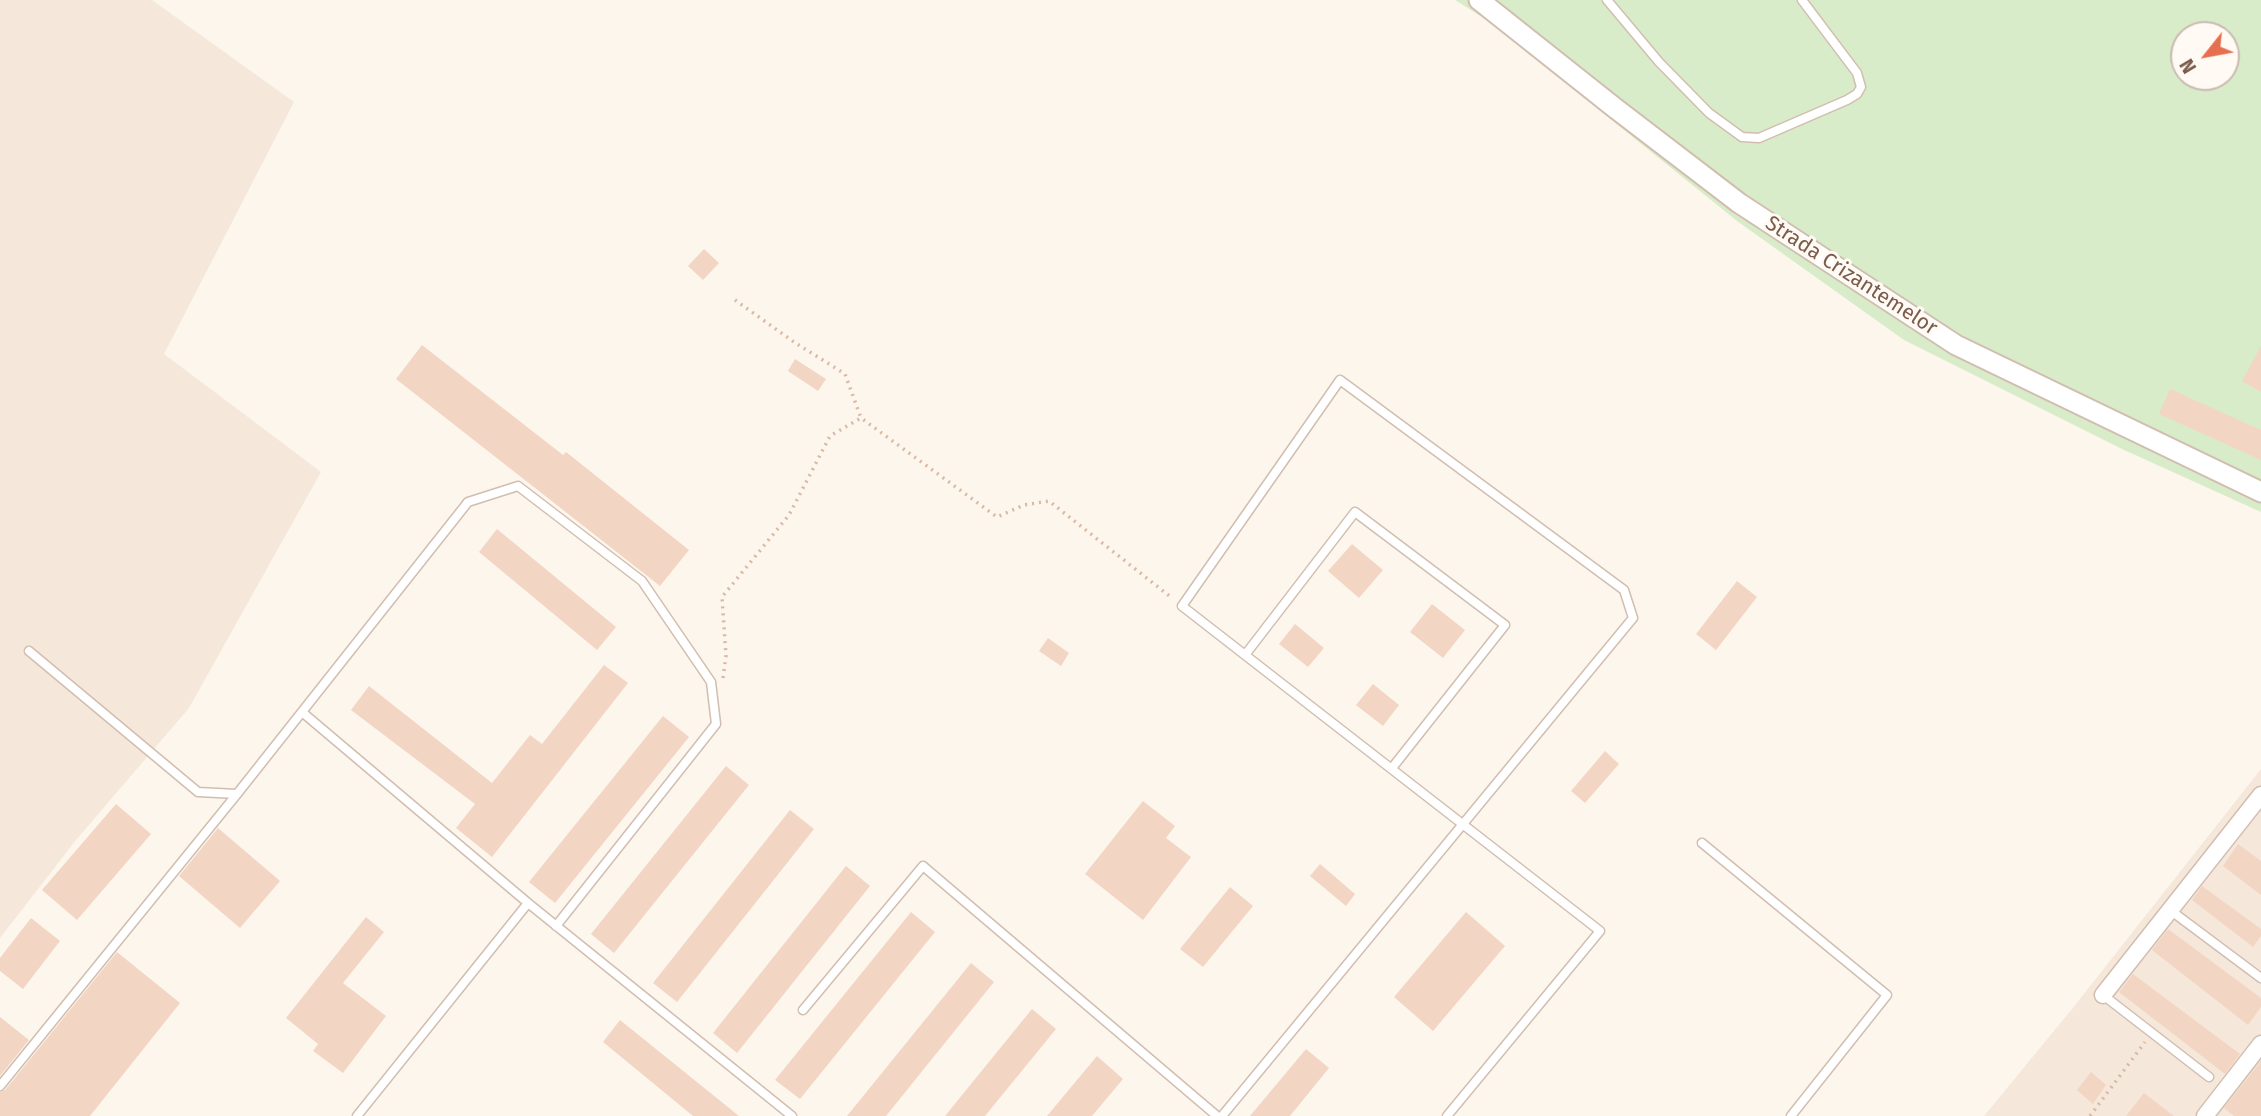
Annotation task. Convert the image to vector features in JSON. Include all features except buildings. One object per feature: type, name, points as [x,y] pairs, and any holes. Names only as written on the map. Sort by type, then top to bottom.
[{"type":"street","name":"Strada Crizantemelor","points":[[1492,3],[1615,108],[1740,203],[1956,345],[2261,492]]},
{"type":"street","points":[[2103,995],[2261,795]]},
{"type":"street","points":[[2205,1116],[2261,1044]]},
{"type":"lane","points":[[1607,0],[1689,95],[1729,129],[1750,139],[1759,138],[1847,100],[1857,94],[1861,87],[1857,73],[1802,0]]},
{"type":"lane","points":[[1222,1116],[1464,823],[1633,618],[1624,590],[1340,380],[1182,606],[1464,823],[1600,931],[1447,1116]]},
{"type":"lane","points":[[0,1086],[237,794],[468,502],[518,486],[642,581],[711,682],[716,724],[556,926]]},
{"type":"lane","points":[[1245,655],[1355,512],[1505,625],[1392,768]]},
{"type":"lane","points":[[29,652],[198,792],[237,794]]},
{"type":"lane","points":[[302,712],[528,903],[792,1116]]},
{"type":"lane","points":[[1702,843],[1886,995],[1791,1116]]},
{"type":"lane","points":[[803,1010],[923,866],[1217,1116]]},
{"type":"lane","points":[[357,1116],[528,903]]},
{"type":"lane","points":[[2170,910],[2261,978]]},
{"type":"lane","points":[[2103,995],[2209,1077]]},
{"type":"path","points":[[735,300],[845,374],[861,418],[997,517],[1024,505],[1049,501],[1182,606]]},
{"type":"path","points":[[722,683],[726,656],[722,597],[789,515],[830,436],[861,418]]},
{"type":"path","points":[[2090,1116],[2151,1034]]},
{"type":"shaded area","points":[[0,0],[152,0],[294,102],[164,354],[321,472],[189,708],[76,840],[0,938]]},
{"type":"shaded area","points":[[2261,769],[2261,1116],[1984,1116],[2072,1009]]},
{"type":"green space","points":[[1455,0],[2261,0],[2261,512],[2122,449],[1904,340],[1737,221],[1490,22]]}]
